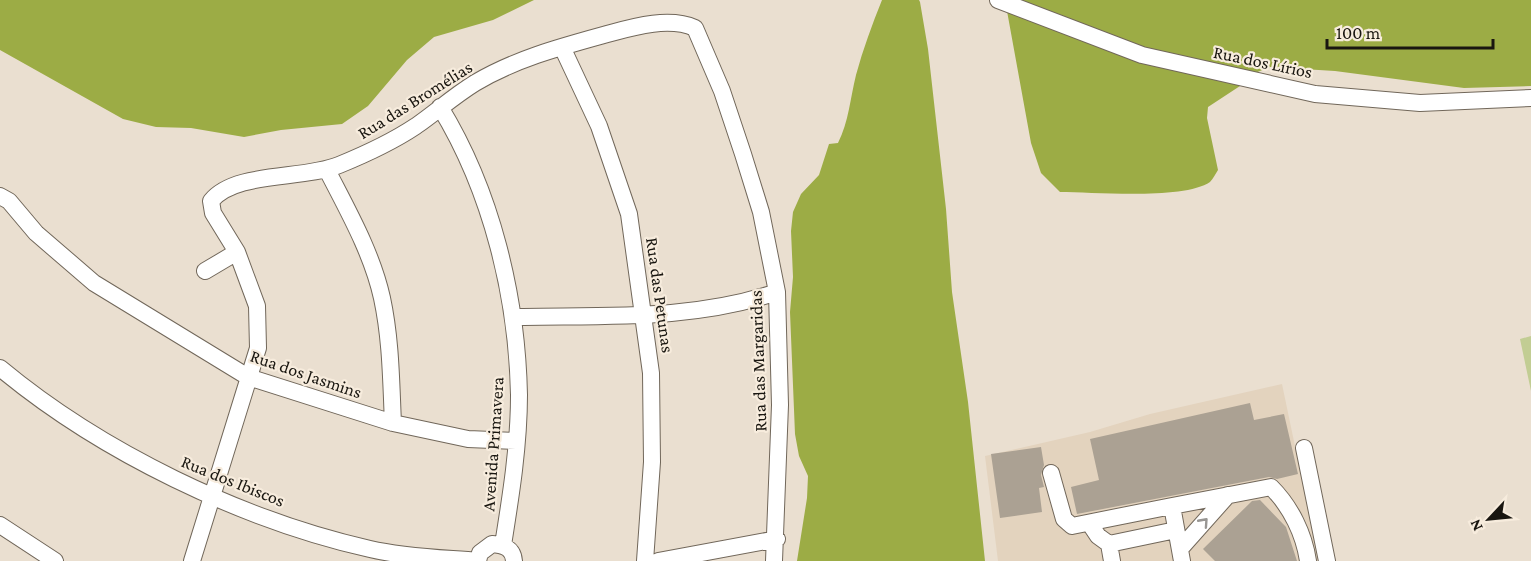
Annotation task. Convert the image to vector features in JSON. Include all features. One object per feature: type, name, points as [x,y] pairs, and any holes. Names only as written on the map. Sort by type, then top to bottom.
[{"type":"street","name":"Rua dos Lírios","points":[[998,0],[1142,55],[1315,94],[1420,104],[1531,98]]},
{"type":"street","name":"Rua das Bromélias","points":[[192,561],[258,348],[257,306],[237,252],[213,213],[211,201],[218,193],[235,185],[327,170],[375,150],[415,126],[476,83],[542,52],[634,26],[682,22],[695,28]]},
{"type":"street","name":"Rua das Margaridas","points":[[695,28],[718,82],[743,154],[760,212],[777,292],[780,405],[777,539],[774,561]]},
{"type":"street","name":"Rua das Petunas","points":[[562,47],[599,126],[629,214],[651,373],[652,462],[645,561]]},
{"type":"street","name":"Avenida Primavera","points":[[440,107],[457,135],[496,237],[514,317],[519,397],[503,545]]},
{"type":"street","points":[[327,170],[361,236],[381,297],[390,353],[393,423]]},
{"type":"street","name":"Rua dos Jasmins","points":[[0,196],[9,201],[36,232],[94,283],[151,320],[248,377],[393,423],[468,439],[516,441]]},
{"type":"street","points":[[205,271],[237,252]]},
{"type":"street","points":[[514,317],[642,316],[723,306],[777,292]]},
{"type":"street","name":"Rua dos Ibiscos","points":[[0,368],[87,431],[153,469],[211,495],[293,527],[371,550],[478,561]]},
{"type":"street","points":[[1304,448],[1327,561]]},
{"type":"street","points":[[1051,473],[1068,524],[1078,526],[1272,488],[1296,523],[1302,536],[1308,561]]},
{"type":"street","points":[[1181,555],[1228,495]]},
{"type":"street","points":[[1172,506],[1181,555]]},
{"type":"street","points":[[1090,524],[1098,536],[1109,544],[1112,561]]},
{"type":"street","points":[[0,525],[55,561]]},
{"type":"street","points":[[1109,544],[1176,530]]},
{"type":"street","points":[[658,561],[777,539]]},
{"type":"street","points":[[478,561],[480,553],[487,546],[503,545],[511,552],[514,561]]},
{"type":"shaded area","points":[[1282,384],[1319,561],[998,561],[985,456],[1090,432],[1150,414]]},
{"type":"green space","points":[[0,0],[534,0],[493,20],[434,37],[407,60],[368,106],[342,124],[281,130],[244,137],[191,128],[156,127],[123,119],[0,50]]},
{"type":"green space","points":[[882,0],[919,0],[920,2],[928,49],[946,209],[952,292],[968,402],[985,561],[797,561],[807,498],[808,476],[799,456],[795,434],[790,312],[793,277],[791,231],[793,212],[801,194],[819,175],[829,144],[838,143],[842,135],[859,65]]},
{"type":"green space","points":[[1005,0],[1531,0],[1531,86],[1464,88],[1335,71],[1270,67],[1250,75],[1240,86],[1208,107],[1207,118],[1218,170],[1210,182],[1197,188],[1160,193],[1060,192],[1041,173],[1031,143]]},
{"type":"green space","points":[[1531,336],[1531,391],[1520,339]]},
{"type":"building","points":[[1250,403],[1254,420],[1284,414],[1298,474],[1277,479],[1269,477],[1077,514],[1071,487],[1099,480],[1090,439]]},
{"type":"building","points":[[1041,447],[1044,465],[1041,475],[1044,487],[1039,488],[1042,512],[1000,518],[991,454]]},
{"type":"building","points":[[1260,500],[1286,527],[1297,561],[1215,561],[1203,549],[1252,501]]}]
